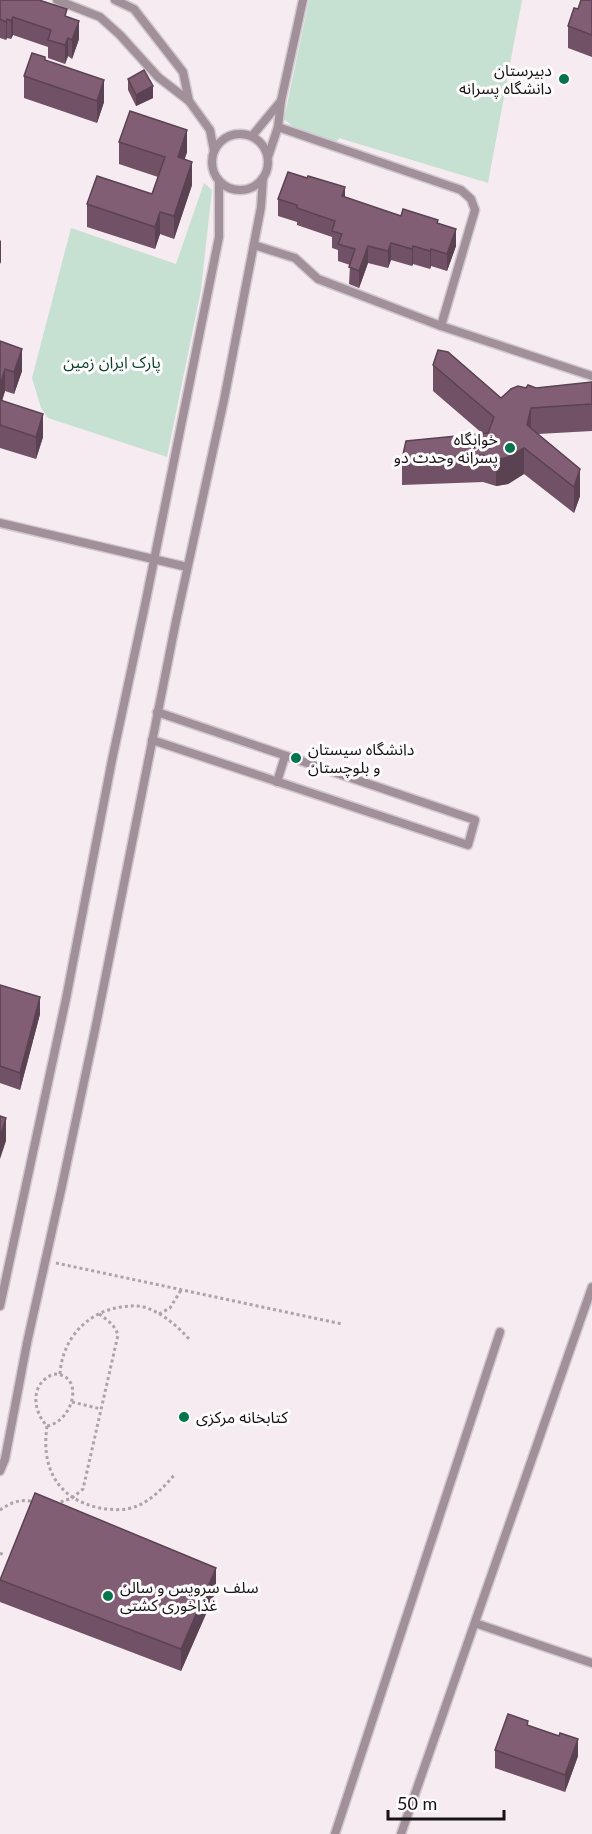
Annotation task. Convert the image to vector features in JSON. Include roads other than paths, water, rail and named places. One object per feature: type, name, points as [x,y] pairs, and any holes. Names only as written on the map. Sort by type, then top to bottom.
[{"type":"lane","points":[[57,0],[100,17],[120,35],[158,77],[189,101],[210,130],[214,151],[212,164],[219,182],[236,190],[245,190],[253,187],[263,178]]},
{"type":"lane","points":[[115,0],[134,9],[183,72],[189,101]]},
{"type":"lane","points":[[0,1471],[5,1459],[27,1343],[96,1025],[187,567],[224,400],[261,207],[263,178],[278,127],[281,101],[303,0]]},
{"type":"lane","points":[[252,136],[281,101]]},
{"type":"lane","points":[[278,127],[462,190],[471,199],[475,210],[441,326]]},
{"type":"lane","points":[[214,151],[224,139],[242,134],[252,136],[259,141],[268,157]]},
{"type":"lane","points":[[0,1306],[66,999],[112,760],[219,237],[219,182]]},
{"type":"lane","points":[[254,245],[295,258],[318,279],[441,326],[592,376]]},
{"type":"lane","points":[[0,523],[187,567]]},
{"type":"lane","points":[[152,740],[468,845],[475,820],[158,712]]},
{"type":"lane","points":[[277,782],[285,756]]},
{"type":"lane","points":[[401,1834],[592,1287]]},
{"type":"lane","points":[[335,1834],[500,1332]]},
{"type":"lane","points":[[475,1623],[592,1664]]},
{"type":"place","name":"دبیرستان دانشگاه پسرانه","points":[[564,79]]},
{"type":"place","name":"خوابگاه پسرانه وحدت دو","points":[[510,448]]},
{"type":"place","name":"دانشگاه سیستان و بلوچستان","points":[[296,758]]},
{"type":"place","name":"کتابخانه مرکزی","points":[[184,1417]]},
{"type":"place","name":"سلف سرویس و سالن غذاخوری کشتی","points":[[108,1596]]},
{"type":"park label","name":"پارک ایران زمین","points":[[112,362]]}]
